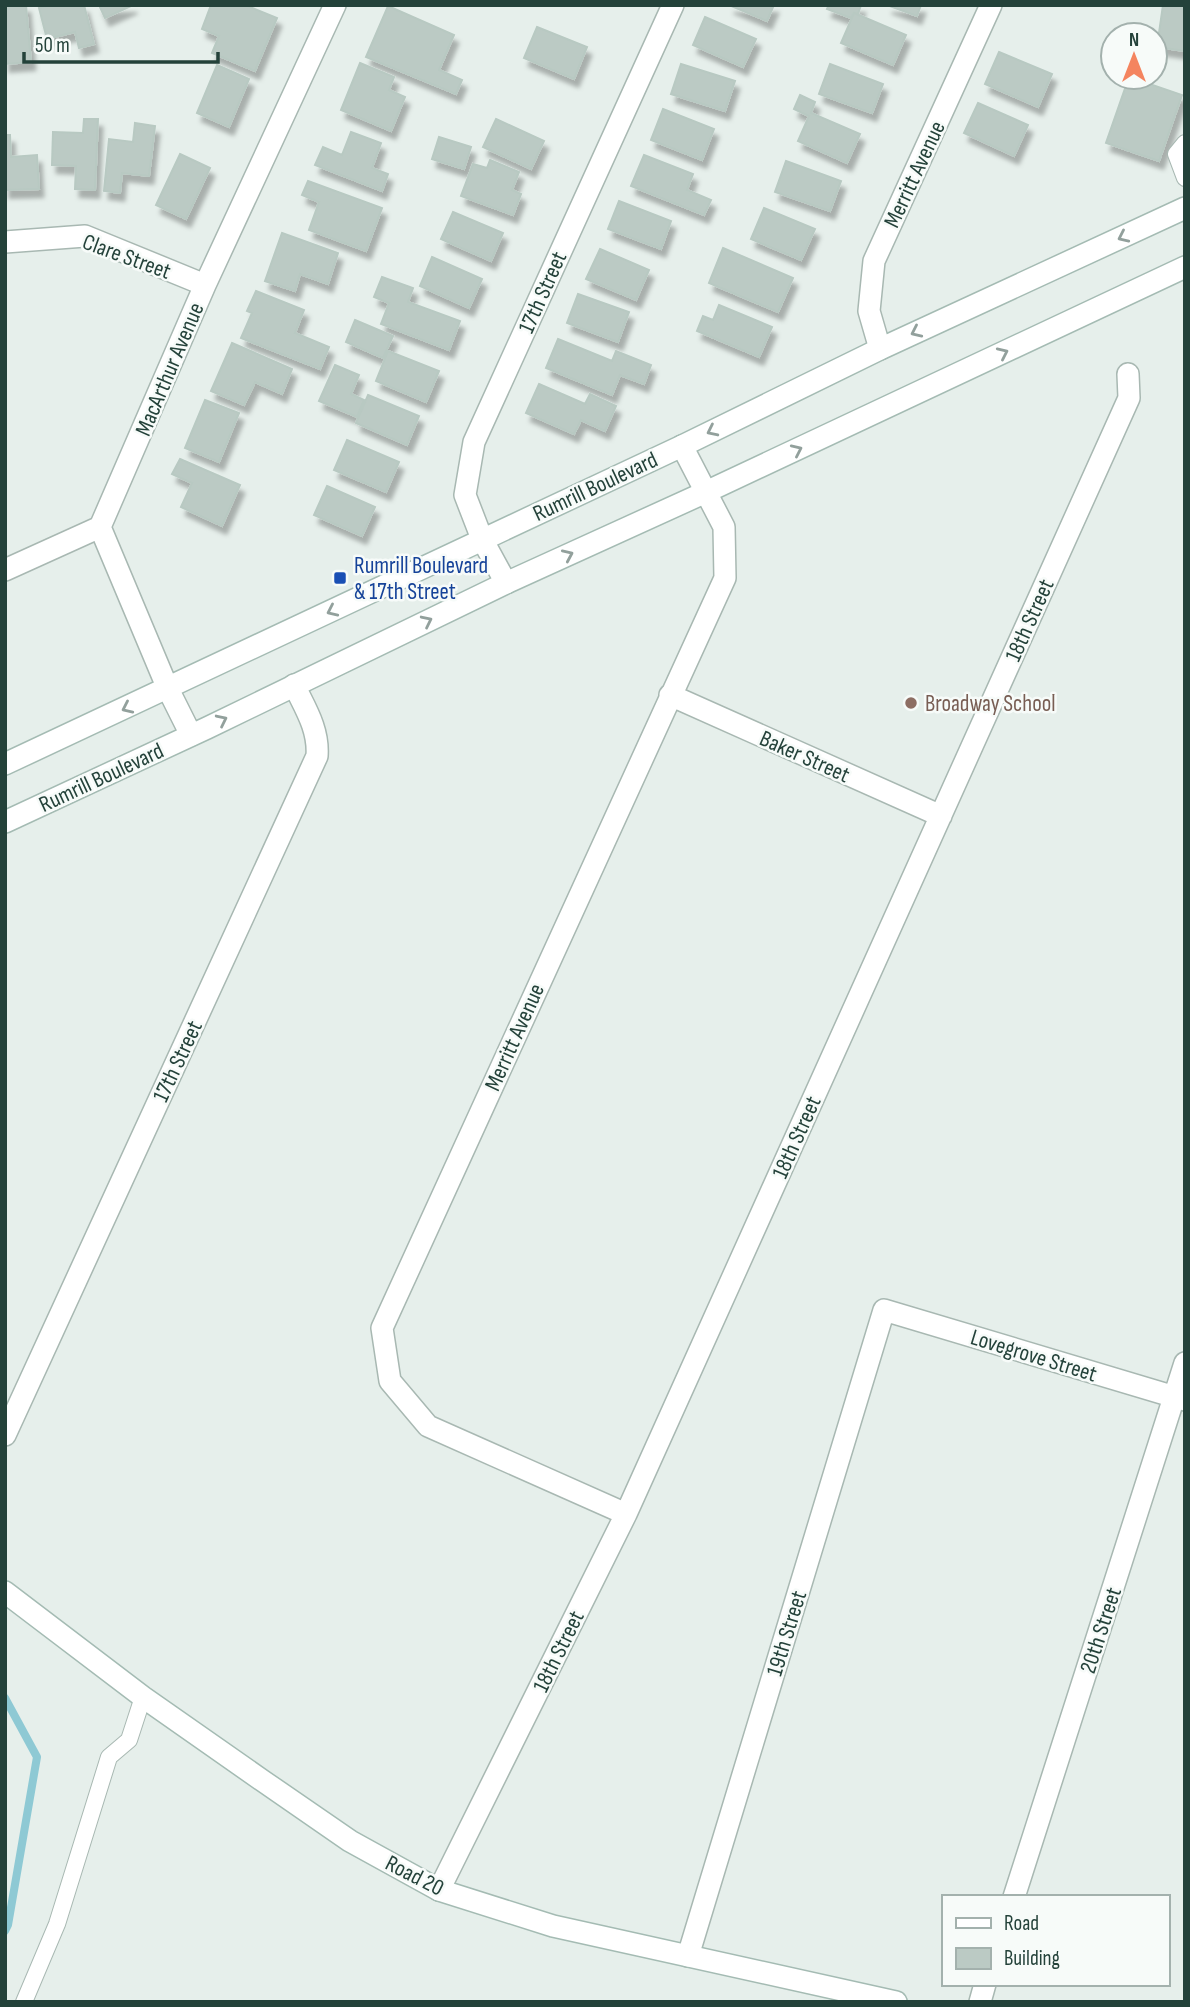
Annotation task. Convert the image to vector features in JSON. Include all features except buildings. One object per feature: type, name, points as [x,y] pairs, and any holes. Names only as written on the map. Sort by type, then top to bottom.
[{"type":"street","name":"MacArthur Avenue","points":[[100,527],[205,285],[335,5]]},
{"type":"street","name":"17th Street","points":[[506,583],[482,539],[465,495],[474,442],[673,5]]},
{"type":"street","name":"Merritt Avenue","points":[[880,349],[869,311],[874,261],[991,5]]},
{"type":"street","name":"Rumrill Boulevard","points":[[5,764],[682,446],[880,349],[1185,208]]},
{"type":"street","name":"Clare Street","points":[[5,242],[85,236],[205,285]]},
{"type":"street","name":"Rumrill Boulevard","points":[[5,822],[506,583],[1185,267]]},
{"type":"street","name":"18th Street","points":[[439,1890],[626,1514],[1129,398],[1128,374]]},
{"type":"street","name":"Merritt Avenue","points":[[626,1514],[428,1426],[390,1381],[382,1328],[725,578],[724,527],[682,446]]},
{"type":"street","points":[[5,570],[100,527],[168,689],[191,735]]},
{"type":"street","name":"17th Street","points":[[5,1435],[317,756],[318,742],[314,725],[294,685]]},
{"type":"street","name":"Baker Street","points":[[670,695],[941,816]]},
{"type":"street","name":"Lovegrove Street","points":[[884,1310],[1180,1399]]},
{"type":"street","name":"19th Street","points":[[688,1956],[884,1310]]},
{"type":"street","name":"20th Street","points":[[1015,1895],[1180,1399],[1185,1363]]},
{"type":"street","name":"Road 20","points":[[5,1592],[143,1697],[350,1840],[439,1890],[553,1926],[897,2002]]},
{"type":"lane","points":[[1185,143],[1176,154],[1185,178]]},
{"type":"lane","points":[[24,2002],[57,1924],[109,1757],[129,1740],[143,1697]]},
{"type":"waterway","points":[[5,1698],[37,1757],[5,1931]]},
{"type":"place","name":"Rumrill Boulevard & 17th Street","points":[[340,578]]},
{"type":"place","name":"Broadway School","points":[[911,703]]}]
